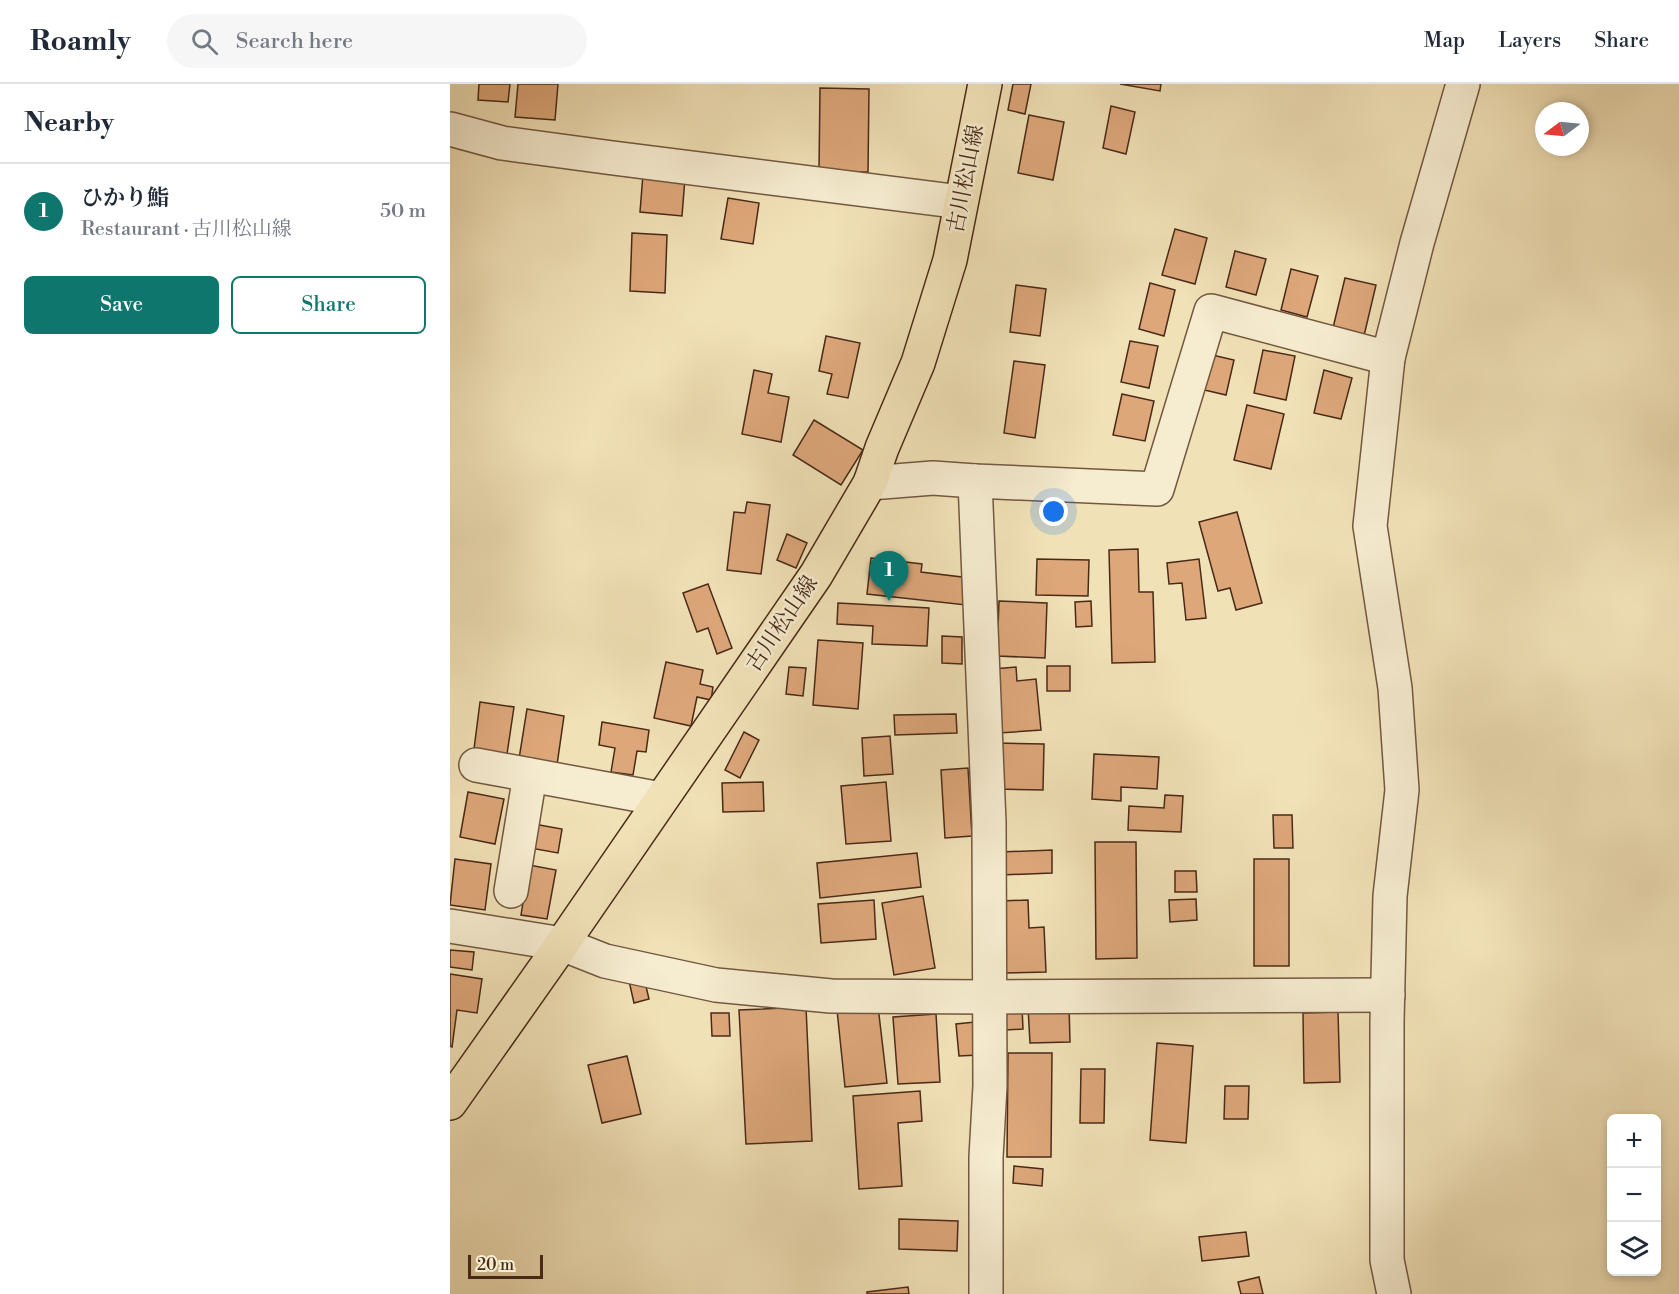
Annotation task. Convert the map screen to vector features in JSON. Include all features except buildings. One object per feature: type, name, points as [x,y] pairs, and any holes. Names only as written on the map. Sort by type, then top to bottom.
[{"type":"main road","name":"古川松山線","points":[[450,1102],[562,944],[816,575],[870,483],[882,448],[918,363],[950,260],[985,84]]},
{"type":"street","points":[[1394,1294],[1387,1260],[1388,995],[1390,896],[1402,790],[1395,688],[1370,526],[1388,358],[1417,243],[1463,84]]},
{"type":"street","points":[[450,129],[513,144],[961,202]]},
{"type":"street","points":[[870,483],[933,478],[1157,489],[1211,311],[1388,358]]},
{"type":"street","points":[[975,481],[989,823],[990,1086],[986,1157],[986,1294]]},
{"type":"street","points":[[476,765],[661,800]]},
{"type":"street","points":[[511,891],[530,775]]},
{"type":"street","points":[[450,926],[562,944],[605,961],[717,986],[831,996],[1388,995]]},
{"type":"place","name":"ひかり鮨","points":[[889,601]]}]
